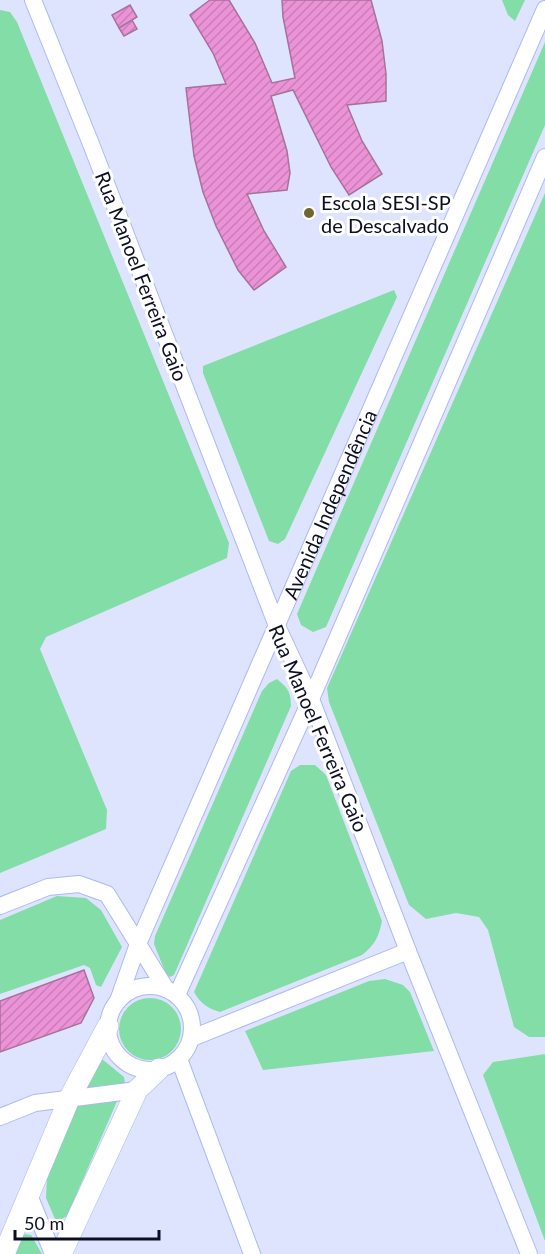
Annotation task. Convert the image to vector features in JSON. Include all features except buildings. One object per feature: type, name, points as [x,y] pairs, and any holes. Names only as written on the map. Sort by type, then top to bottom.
[{"type":"street","name":"Rua Manoel Ferreira Gaio","points":[[33,0],[277,626],[311,699],[408,951],[529,1254]]},
{"type":"street","name":"Avenida Independência","points":[[118,1001],[138,944],[545,9]]},
{"type":"street","points":[[171,992],[311,699],[545,157]]},
{"type":"street","points":[[0,906],[48,887],[79,884],[107,894],[171,992],[185,1004],[191,1014],[193,1026],[192,1038],[187,1050],[179,1059],[169,1066],[146,1070],[134,1067],[114,1050],[108,1026]]},
{"type":"street","points":[[192,1038],[408,951]]},
{"type":"street","points":[[4,1254],[69,1099],[108,1026],[111,1012],[118,1001],[128,992],[140,987],[153,986],[171,992]]},
{"type":"street","points":[[179,1059],[252,1254]]},
{"type":"street","points":[[61,1254],[137,1090],[159,1069]]},
{"type":"street","points":[[0,1117],[35,1103],[137,1090]]},
{"type":"street","points":[[29,1195],[53,1254]]},
{"type":"green space","points":[[502,0],[525,0],[515,21],[508,15]]},
{"type":"green space","points":[[0,10],[10,12],[17,22],[229,543],[227,558],[46,637],[40,649],[107,810],[106,829],[0,873]]},
{"type":"green space","points":[[545,42],[545,125],[326,627],[313,632],[301,625],[297,614]]},
{"type":"green space","points":[[545,193],[545,1037],[529,1037],[514,1027],[488,930],[479,917],[456,913],[426,919],[409,905],[329,702],[327,688]]},
{"type":"green space","points":[[394,290],[397,297],[285,539],[278,544],[269,541],[203,373],[203,366]]},
{"type":"green space","points":[[277,679],[288,691],[291,706],[174,975],[170,977],[166,974],[154,944],[155,936],[262,691],[269,683]]},
{"type":"green space","points":[[300,765],[315,765],[326,775],[382,921],[379,931],[376,940],[362,955],[220,1012],[202,1003],[194,992],[291,771]]},
{"type":"green space","points":[[57,896],[86,898],[101,910],[122,947],[101,987],[96,985],[90,968],[84,965],[0,994],[0,920]]},
{"type":"green space","points":[[385,979],[403,985],[410,992],[434,1051],[263,1070],[245,1031],[369,981]]},
{"type":"green space","points":[[150,998],[172,1007],[181,1029],[172,1051],[150,1060],[128,1051],[119,1029],[128,1007]]},
{"type":"green space","points":[[545,1054],[545,1241],[483,1075],[493,1062]]},
{"type":"green space","points":[[102,1059],[124,1077],[125,1083],[67,1216],[60,1220],[55,1219],[46,1198],[47,1177],[96,1064]]},
{"type":"green space","points":[[25,1234],[31,1235],[42,1254],[13,1254],[21,1237]]},
{"type":"place","name":"Escola SESI-SP de Descalvado","points":[[309,213]]}]
